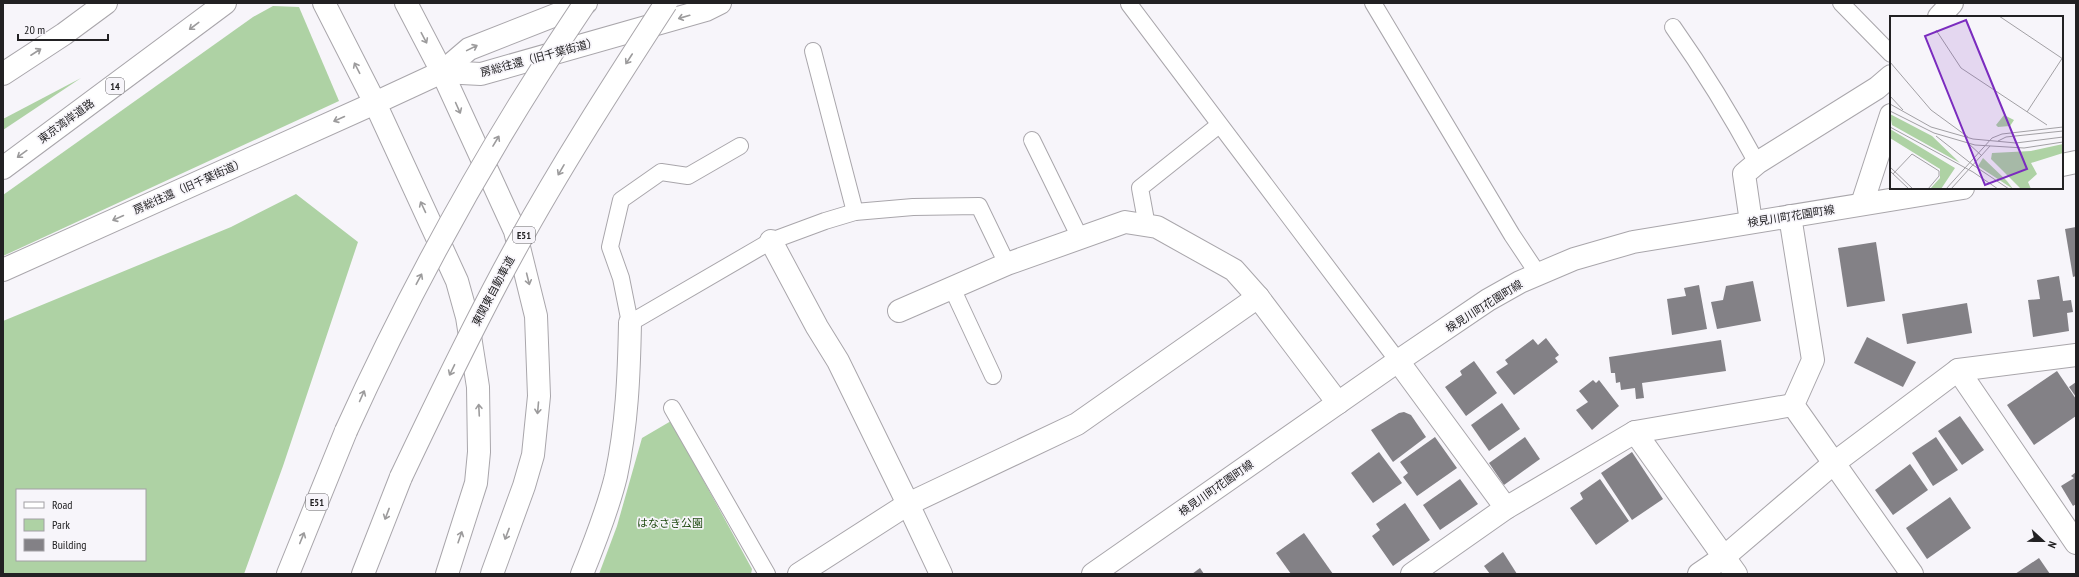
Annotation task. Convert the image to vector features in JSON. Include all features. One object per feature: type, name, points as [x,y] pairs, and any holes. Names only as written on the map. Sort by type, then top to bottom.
[{"type":"main road","points":[[3,74],[106,3]]},
{"type":"main road","name":"東京湾岸道路","points":[[3,168],[226,3]]},
{"type":"main road","points":[[324,3],[375,103],[457,280],[468,324],[478,387],[479,452],[476,483],[447,574]]},
{"type":"main road","points":[[406,3],[442,72],[515,231],[536,316],[539,396],[532,455],[524,486],[492,574]]},
{"type":"main road","points":[[442,72],[469,49],[586,3]]},
{"type":"main road","name":"E51","points":[[288,574],[346,431],[377,363],[452,217],[537,74],[586,3]]},
{"type":"main road","name":"東関東自動車道","points":[[364,574],[401,477],[464,346],[514,252],[570,155],[666,3]]},
{"type":"main road","name":"房総往還（旧千葉街道）","points":[[3,270],[442,72],[481,74],[706,10],[720,3]]},
{"type":"main road","points":[[1940,16],[1952,3]]},
{"type":"main road","points":[[1751,222],[1744,174],[1756,163],[1877,88],[1890,77]]},
{"type":"main road","points":[[1862,204],[1890,118]]},
{"type":"main road","points":[[2063,165],[2076,162]]},
{"type":"main road","name":"検見川町花園町線","points":[[1093,574],[1488,300],[1538,274],[1574,260],[1633,242],[1957,189]]},
{"type":"main road","points":[[1790,216],[1813,360],[1793,405]]},
{"type":"main road","points":[[900,311],[1007,264],[1125,222],[1157,227],[1234,270],[1258,297],[1338,403]]},
{"type":"main road","points":[[771,240],[817,327],[838,361],[941,574]]},
{"type":"main road","points":[[799,574],[908,504],[1077,424],[1258,297]]},
{"type":"main road","points":[[582,574],[600,530],[616,476],[625,425],[629,372],[630,324]]},
{"type":"main road","points":[[1699,574],[1730,565],[1834,463],[1958,370],[2076,356]]},
{"type":"main road","points":[[1398,361],[1506,508]]},
{"type":"main road","points":[[1958,370],[2076,543]]},
{"type":"main road","points":[[1412,574],[1506,508],[1636,432],[1793,405]]},
{"type":"main road","points":[[1793,405],[1912,574]]},
{"type":"main road","points":[[1636,432],[1730,565]]},
{"type":"lane","points":[[1373,3],[1512,235],[1538,274]]},
{"type":"lane","points":[[1841,3],[1890,53]]},
{"type":"lane","points":[[1129,4],[1398,361]]},
{"type":"lane","points":[[1673,27],[1729,110],[1756,163]]},
{"type":"lane","points":[[813,51],[855,212]]},
{"type":"lane","points":[[1147,226],[1140,188],[1220,125]]},
{"type":"lane","points":[[1032,140],[1080,238]]},
{"type":"lane","points":[[740,146],[688,176],[662,172],[621,200],[610,247],[621,278],[630,324],[771,240],[855,212],[913,207],[979,206],[1007,264]]},
{"type":"lane","points":[[952,288],[993,376]]},
{"type":"lane","points":[[672,408],[767,574]]},
{"type":"green space","points":[[273,6],[299,7],[339,101],[3,256],[3,195],[253,17]]},
{"type":"green space","points":[[81,78],[3,130],[3,119]]},
{"type":"green space","points":[[296,194],[358,242],[283,466],[244,574],[3,574],[3,321],[231,227]]},
{"type":"green space","name":"はなさき公園","points":[[671,421],[752,569],[751,574],[599,574],[617,526],[642,438]]},
{"type":"building","points":[[2076,227],[2076,276],[2073,277],[2065,229]]},
{"type":"building","points":[[1876,242],[1885,301],[1847,307],[1838,248]]},
{"type":"building","points":[[2059,276],[2063,301],[2071,300],[2073,312],[2067,313],[2069,331],[2033,337],[2028,300],[2040,299],[2037,280]]},
{"type":"building","points":[[1753,281],[1761,321],[1717,329],[1711,302],[1723,300],[1726,286]]},
{"type":"building","points":[[1699,285],[1707,329],[1672,335],[1667,299],[1686,296],[1684,288]]},
{"type":"building","points":[[1967,303],[1972,333],[1907,344],[1902,314]]},
{"type":"building","points":[[1867,337],[1916,362],[1903,387],[1854,363]]},
{"type":"building","points":[[1546,338],[1559,355],[1555,358],[1558,362],[1514,395],[1496,372],[1508,364],[1505,360],[1533,339],[1538,345]]},
{"type":"building","points":[[1721,340],[1726,371],[1642,383],[1644,398],[1636,399],[1635,388],[1621,390],[1620,382],[1616,383],[1615,373],[1611,373],[1609,357]]},
{"type":"building","points":[[1474,361],[1497,393],[1466,416],[1445,387],[1462,375],[1460,371]]},
{"type":"building","points":[[2057,371],[2076,399],[2076,416],[2034,445],[2007,405]]},
{"type":"building","points":[[1593,380],[1596,383],[1599,380],[1619,406],[1592,430],[1576,410],[1588,402],[1579,391]]},
{"type":"building","points":[[2076,382],[2076,397],[2069,387]]},
{"type":"building","points":[[1502,403],[1520,429],[1489,451],[1471,425]]},
{"type":"building","points":[[1404,412],[1411,415],[1426,437],[1393,462],[1371,430],[1399,413]]},
{"type":"building","points":[[1960,416],[1984,450],[1962,465],[1938,431]]},
{"type":"building","points":[[1435,437],[1457,468],[1417,496],[1403,477],[1408,473],[1400,462]]},
{"type":"building","points":[[1525,437],[1540,459],[1504,485],[1489,463]]},
{"type":"building","points":[[1936,437],[1958,470],[1933,486],[1912,453]]},
{"type":"building","points":[[1379,452],[1402,483],[1373,503],[1351,473]]},
{"type":"building","points":[[1632,452],[1663,499],[1632,520],[1601,473]]},
{"type":"building","points":[[1910,464],[1928,490],[1893,515],[1875,490]]},
{"type":"building","points":[[2076,472],[2076,504],[2073,506],[2061,486],[2074,478],[2071,476]]},
{"type":"building","points":[[1460,479],[1478,504],[1440,530],[1423,505]]},
{"type":"building","points":[[1600,479],[1629,521],[1596,545],[1570,508],[1583,499],[1580,493]]},
{"type":"building","points":[[1950,497],[1971,528],[1927,559],[1906,528]]},
{"type":"building","points":[[1405,503],[1430,540],[1393,566],[1372,536],[1380,530],[1376,524]]},
{"type":"building","points":[[1304,533],[1333,574],[1291,574],[1276,553]]},
{"type":"building","points":[[1503,552],[1517,574],[1490,574],[1484,566]]},
{"type":"building","points":[[2039,558],[2050,574],[2015,574]]},
{"type":"building","points":[[1200,568],[1204,574],[1192,574]]}]
